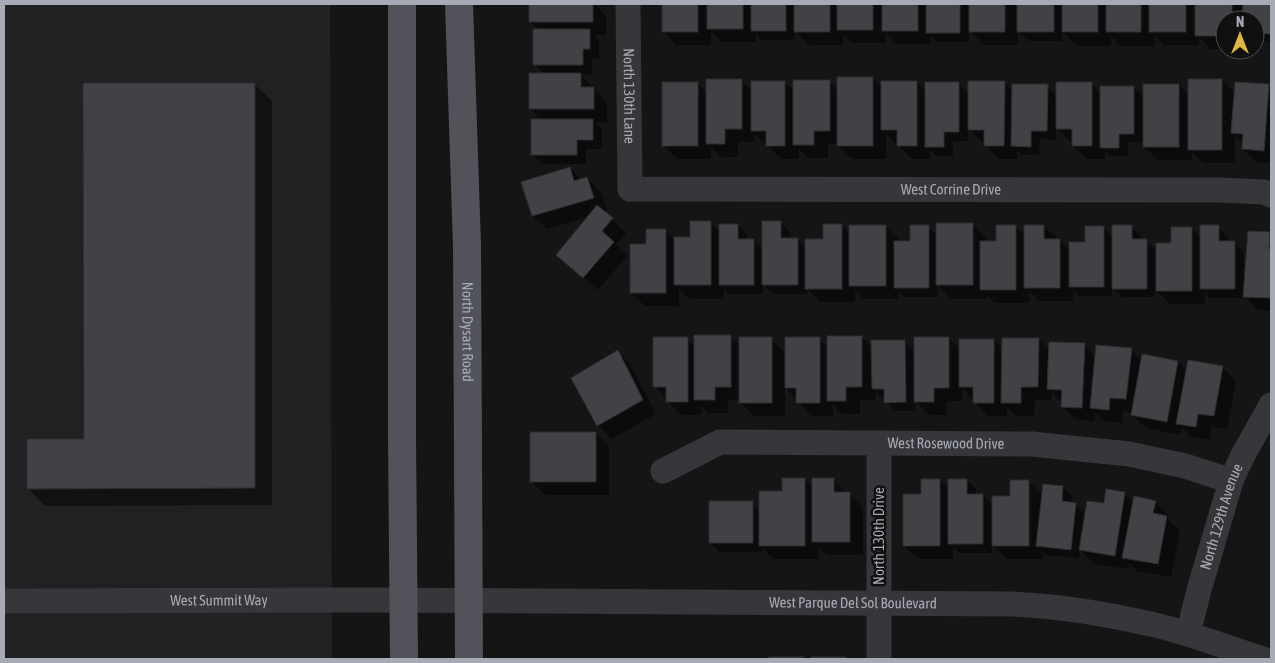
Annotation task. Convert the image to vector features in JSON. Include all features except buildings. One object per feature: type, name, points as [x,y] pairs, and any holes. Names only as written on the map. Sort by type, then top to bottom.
[{"type":"main road","points":[[402,4],[404,659]]},
{"type":"main road","name":"North Dysart Road","points":[[459,4],[467,246],[469,659]]},
{"type":"street","name":"North 130th Lane","points":[[628,4],[630,189]]},
{"type":"street","name":"West Corrine Drive","points":[[630,189],[1220,190],[1264,192],[1271,195]]},
{"type":"street","name":"North 129th Avenue","points":[[1188,634],[1198,590],[1231,482],[1243,455],[1271,405]]},
{"type":"street","name":"West Rosewood Drive","points":[[663,470],[720,442],[1032,444],[1129,454],[1185,466],[1231,482]]},
{"type":"street","name":"North 130th Drive","points":[[879,443],[879,659]]},
{"type":"street","name":"West Summit Way","points":[[4,601],[435,602]]},
{"type":"street","name":"West Parque Del Sol Boulevard","points":[[435,602],[879,602],[1039,605],[1147,623],[1188,634],[1263,659]]},
{"type":"shaded area","points":[[4,4],[330,4],[332,659],[4,659]]}]
